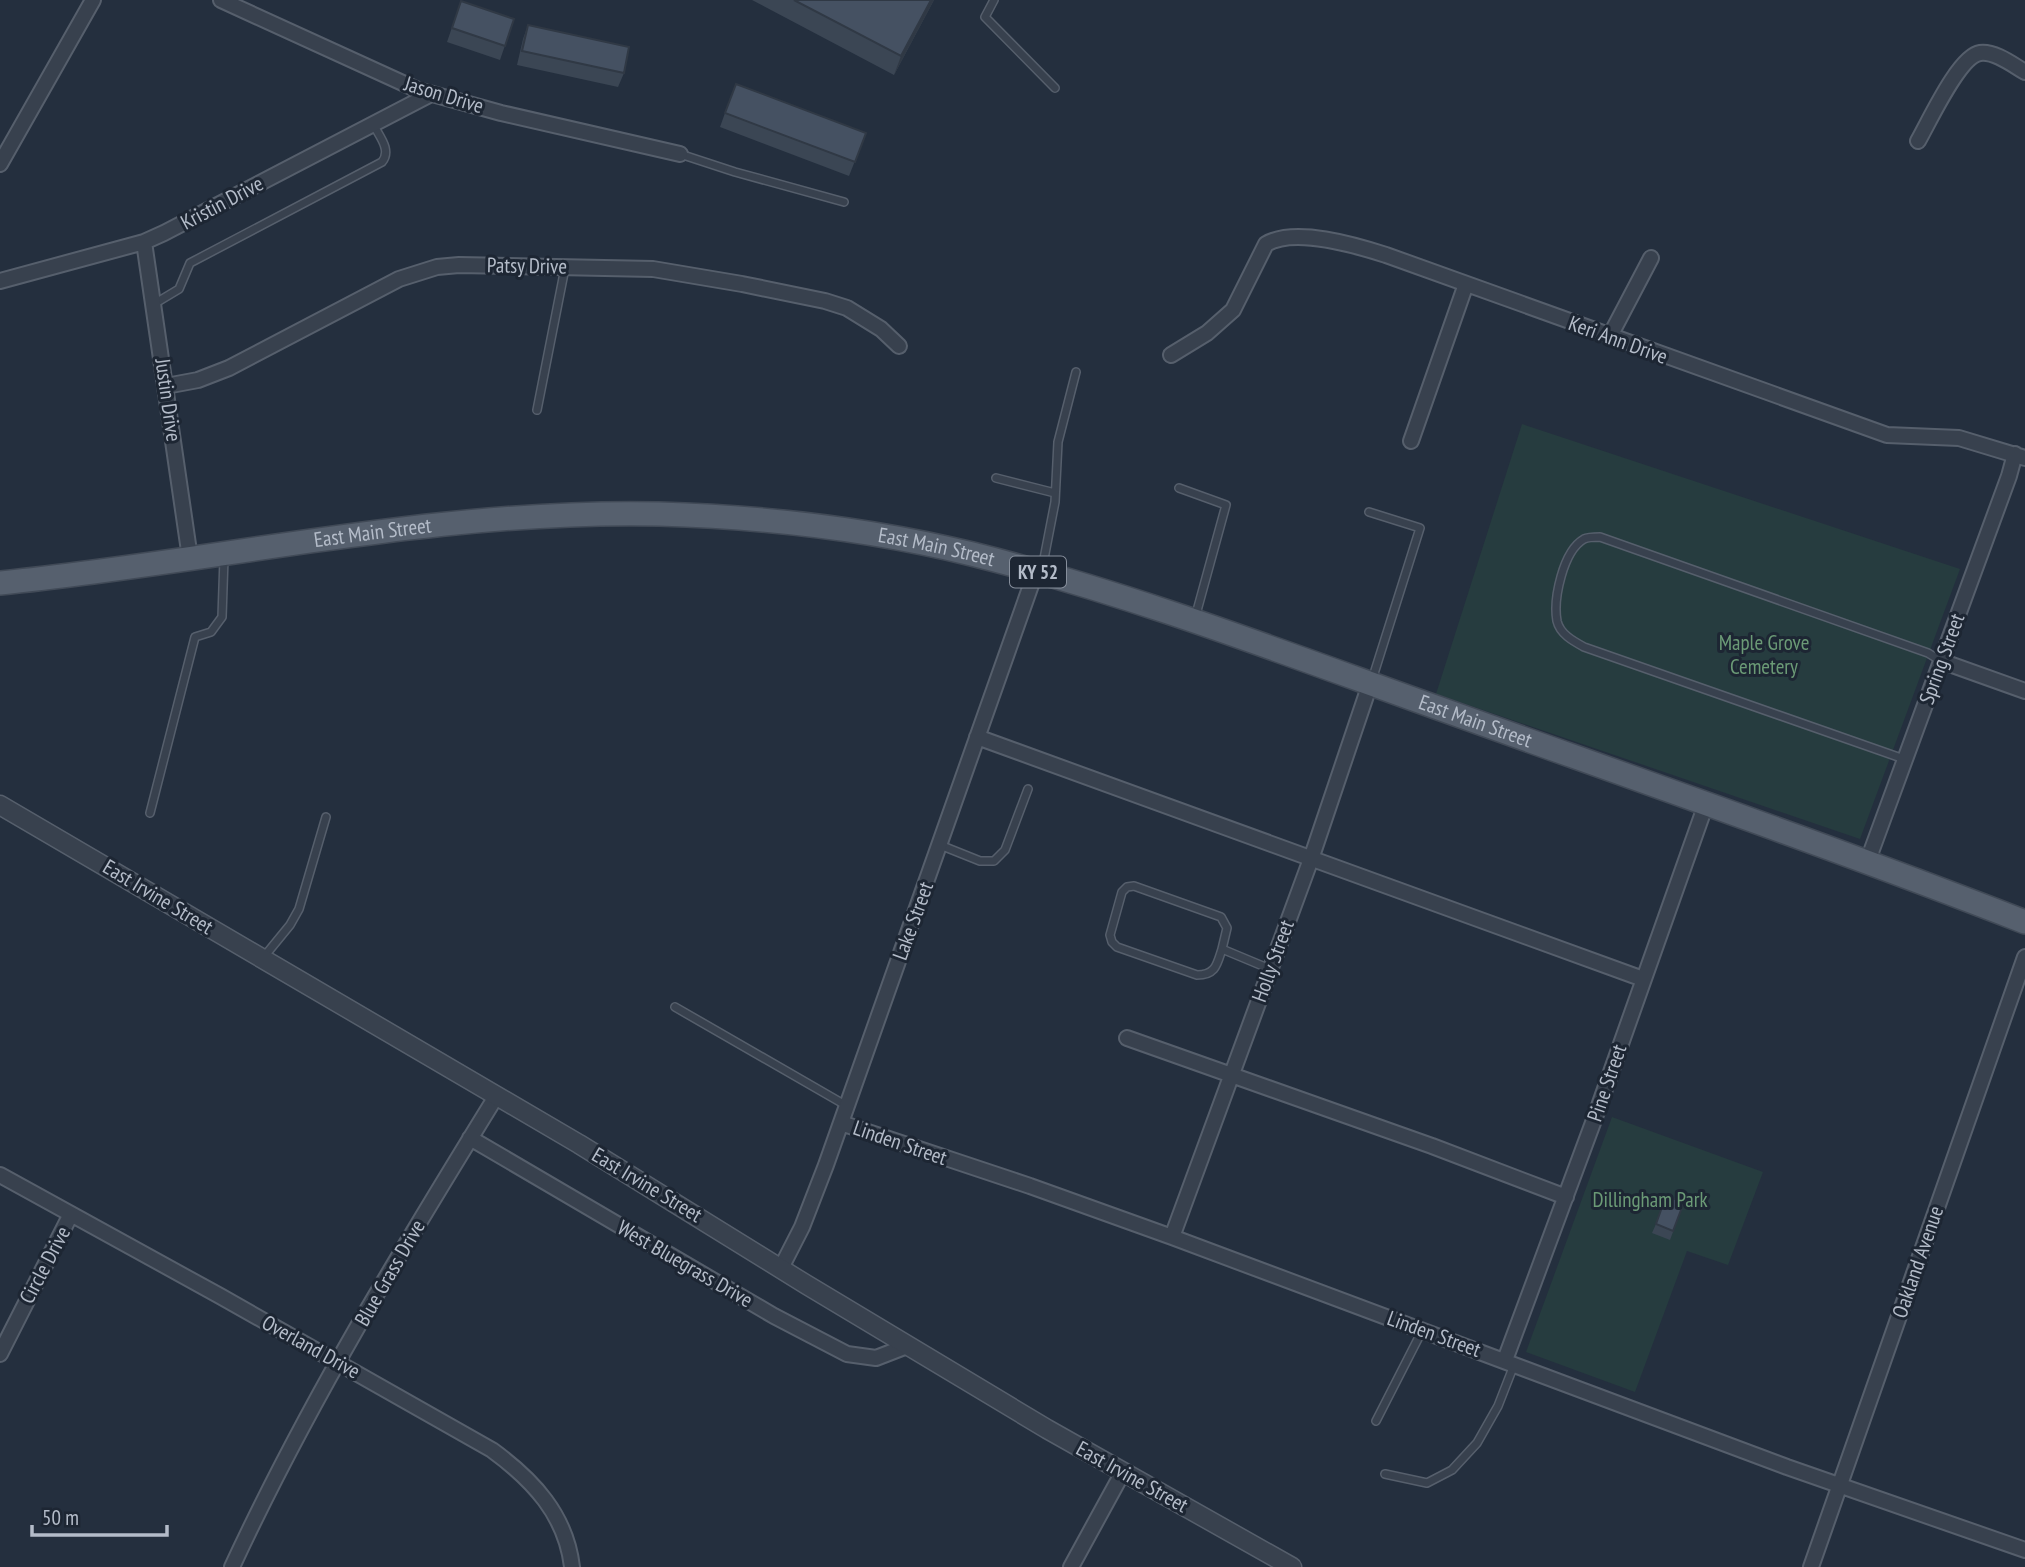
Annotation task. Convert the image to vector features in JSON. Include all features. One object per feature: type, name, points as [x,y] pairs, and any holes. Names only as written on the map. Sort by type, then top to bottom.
[{"type":"main road","name":"East Main Street","points":[[0,583],[476,520],[562,515],[661,514],[774,522],[882,536],[968,553],[1038,572],[1194,622],[1706,804],[2025,922]]},
{"type":"street","points":[[0,164],[93,0]]},
{"type":"street","name":"Jason Drive","points":[[221,0],[431,94],[680,154]]},
{"type":"street","points":[[1918,141],[1969,57],[1988,53],[2025,72]]},
{"type":"street","name":"Kristin Drive","points":[[0,281],[144,242],[431,94]]},
{"type":"street","name":"Keri Ann Drive","points":[[1171,355],[1221,322],[1233,310],[1266,244],[1275,238],[1290,237],[1327,241],[1366,249],[1887,435],[1959,438],[2020,456]]},
{"type":"street","name":"Justin Drive","points":[[144,242],[190,558]]},
{"type":"street","points":[[1610,337],[1651,258]]},
{"type":"street","name":"Patsy Drive","points":[[166,386],[198,380],[229,368],[418,271],[459,265],[682,273],[825,301],[847,308],[866,318],[899,346]]},
{"type":"street","points":[[1411,441],[1466,284]]},
{"type":"street","name":"Spring Street","points":[[1867,863],[2009,476],[2020,456]]},
{"type":"street","name":"Lake Street","points":[[781,1268],[802,1227],[847,1107],[1038,572]]},
{"type":"street","points":[[1941,661],[2025,691]]},
{"type":"street","name":"Holly Street","points":[[1172,1237],[1311,859],[1370,684]]},
{"type":"street","points":[[978,737],[1643,979]]},
{"type":"street","name":"Pine Street","points":[[1509,1362],[1706,804]]},
{"type":"street","name":"East Irvine Street","points":[[0,805],[496,1095],[907,1346],[1292,1567]]},
{"type":"street","name":"Oakland Avenue","points":[[1811,1567],[2025,957]]},
{"type":"street","points":[[1126,1038],[1432,1146],[1566,1197]]},
{"type":"street","name":"Blue Grass Drive","points":[[232,1567],[263,1503],[379,1290],[496,1095]]},
{"type":"street","name":"Linden Street","points":[[841,1123],[1172,1237],[1841,1486],[2025,1550]]},
{"type":"street","name":"West Bluegrass Drive","points":[[470,1138],[763,1309],[847,1354],[876,1358],[907,1346]]},
{"type":"street","name":"Overland Drive","points":[[0,1175],[339,1362],[472,1438],[512,1465],[537,1489],[557,1516],[566,1536],[572,1567]]},
{"type":"street","name":"Circle Drive","points":[[0,1354],[71,1214]]},
{"type":"street","points":[[1071,1567],[1123,1472]]},
{"type":"lane","points":[[995,0],[985,17],[1055,88]]},
{"type":"lane","points":[[154,304],[179,289],[190,263],[382,162],[387,150],[373,124]]},
{"type":"lane","points":[[680,154],[844,202]]},
{"type":"lane","points":[[537,410],[566,267]]},
{"type":"lane","points":[[1038,572],[1055,493],[1058,442],[1076,372]]},
{"type":"lane","points":[[996,478],[1055,493]]},
{"type":"lane","points":[[1180,488],[1226,505],[1194,622]]},
{"type":"lane","points":[[1369,512],[1420,528],[1370,684]]},
{"type":"lane","points":[[1905,759],[1584,647],[1567,637],[1557,623],[1557,596],[1562,571],[1572,552],[1584,539],[1600,537],[1928,653],[1941,661]]},
{"type":"lane","points":[[150,813],[195,638],[211,632],[222,617],[224,553]]},
{"type":"lane","points":[[940,845],[980,861],[994,860],[1005,850],[1028,789]]},
{"type":"lane","points":[[263,958],[290,925],[299,909],[326,817]]},
{"type":"lane","points":[[1134,886],[1221,916],[1227,928],[1222,949],[1214,971],[1208,975],[1198,975],[1117,947],[1110,935],[1122,892],[1127,887],[1134,886]]},
{"type":"lane","points":[[1222,949],[1270,969]]},
{"type":"lane","points":[[676,1007],[847,1107]]},
{"type":"lane","points":[[1376,1421],[1422,1330]]},
{"type":"lane","points":[[1385,1474],[1427,1483],[1452,1470],[1477,1443],[1493,1415],[1509,1362]]},
{"type":"green space","name":"Maple Grove Cemetery","points":[[1522,424],[1960,569],[1860,839],[1436,694]]},
{"type":"green space","name":"Dillingham Park","points":[[1612,1117],[1763,1172],[1728,1265],[1687,1251],[1635,1392],[1526,1352]]},
{"type":"building","points":[[794,0],[931,0],[901,56]]},
{"type":"building","points":[[461,1],[514,19],[505,46],[452,28]]},
{"type":"building","points":[[528,25],[629,47],[624,73],[522,51]]},
{"type":"building","points":[[736,84],[866,133],[855,162],[725,113]]},
{"type":"building","points":[[1666,1196],[1684,1202],[1673,1231],[1656,1224]]}]
